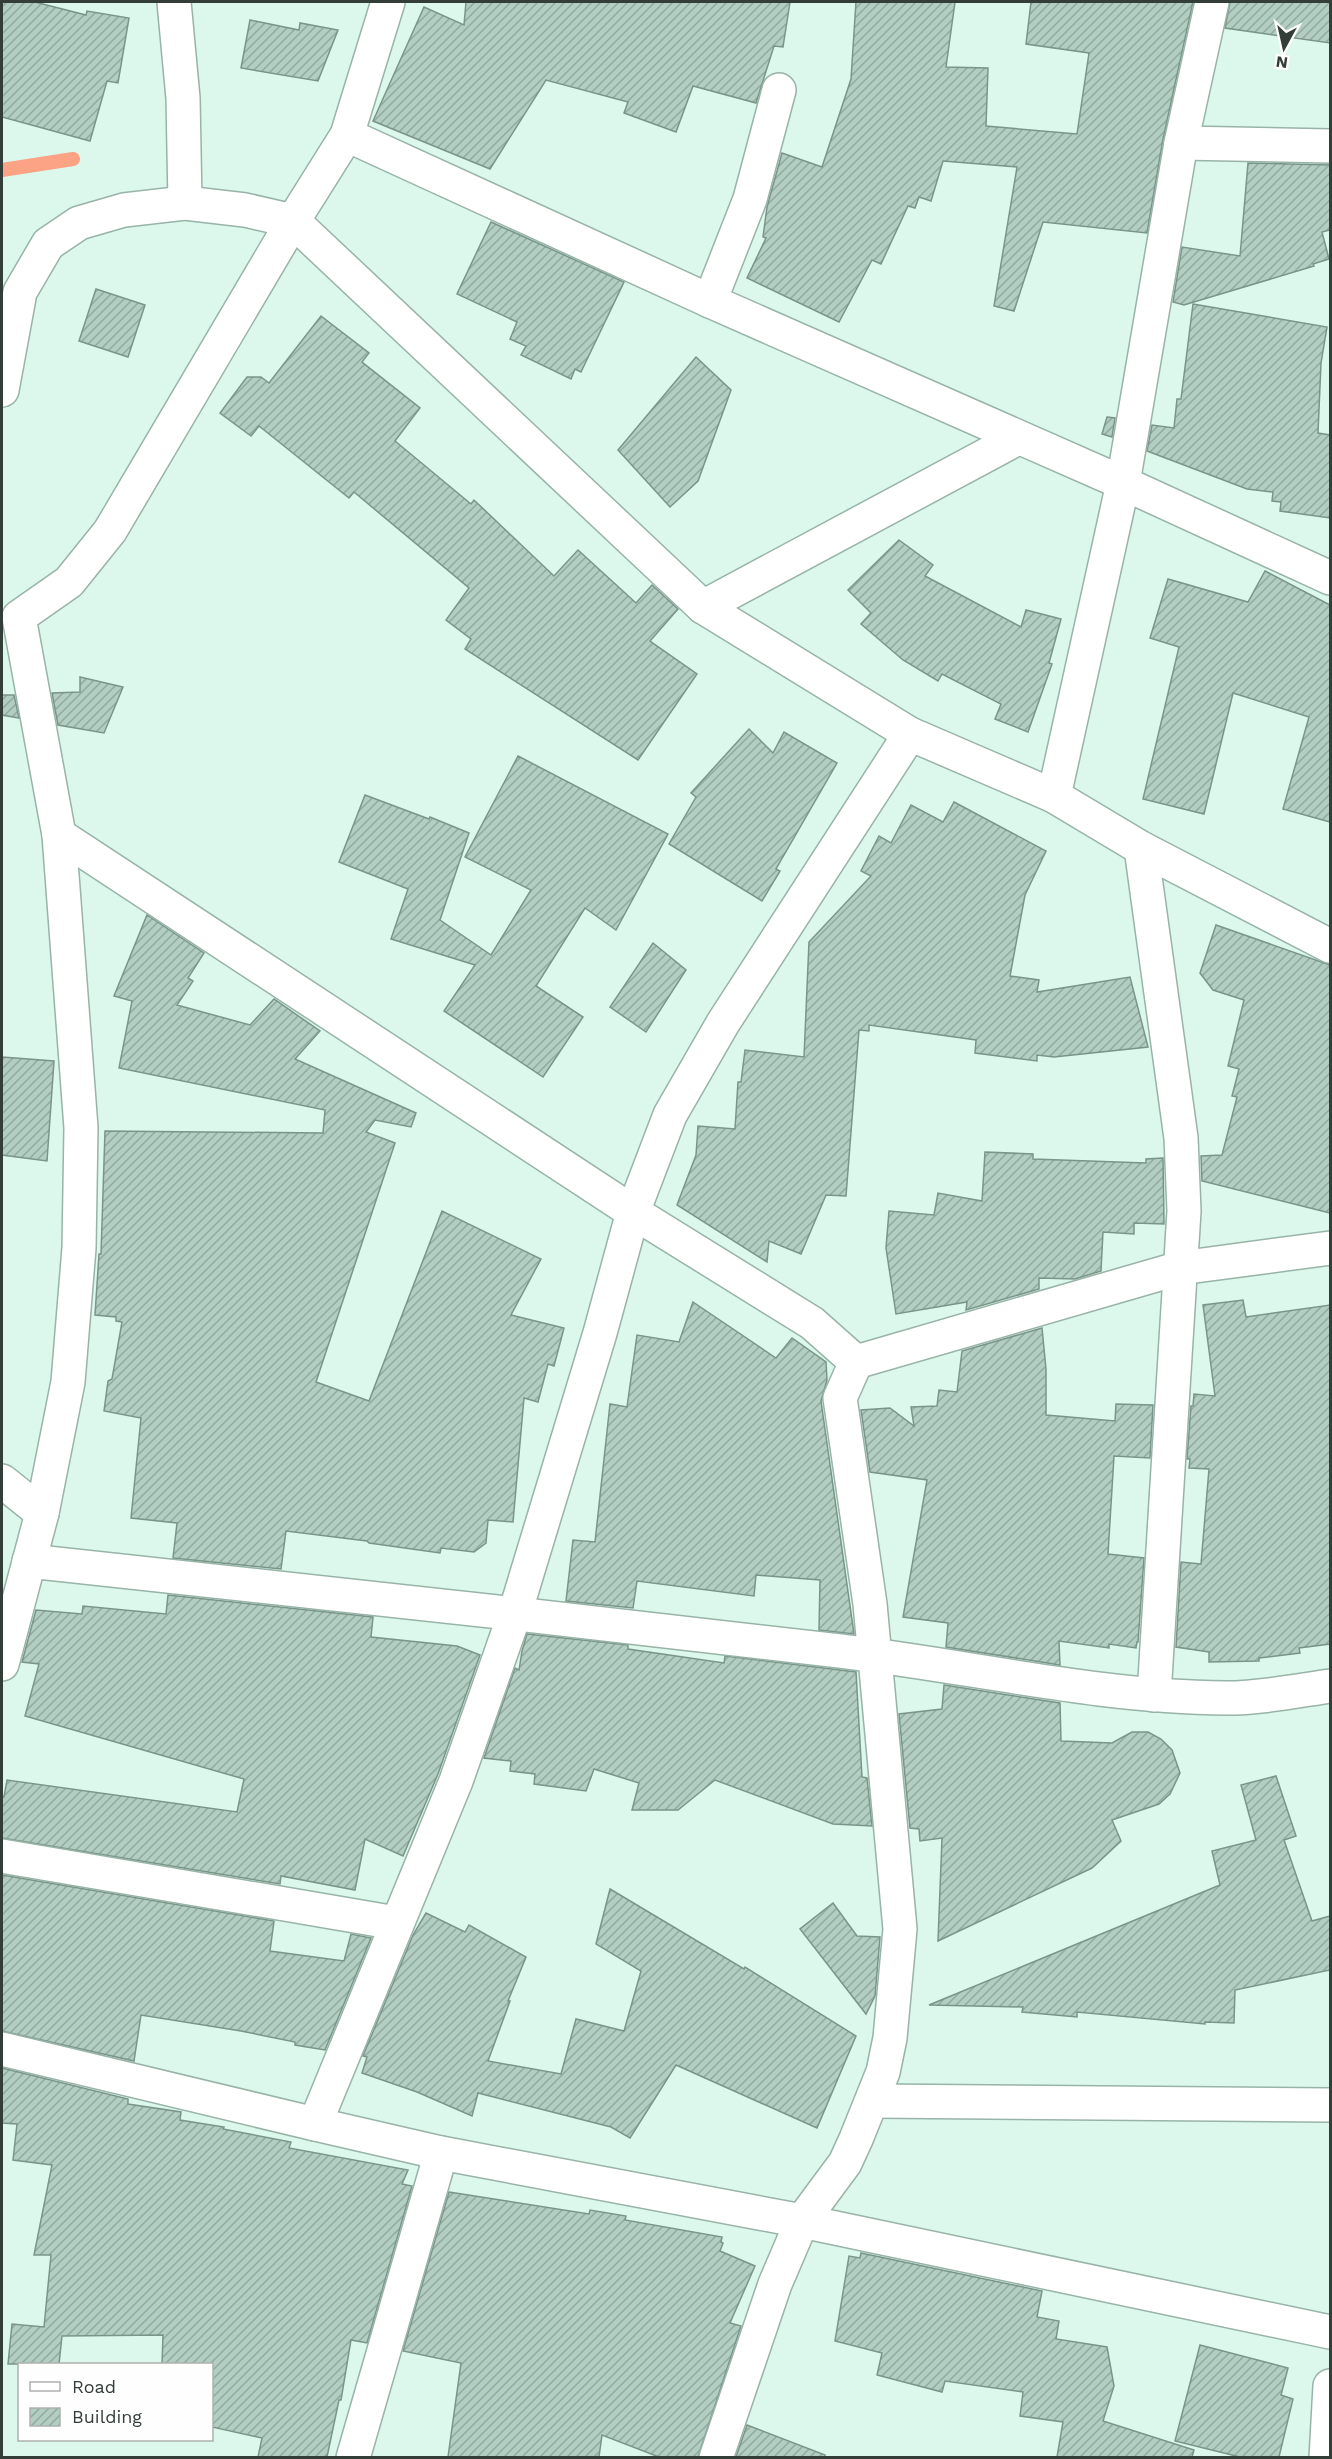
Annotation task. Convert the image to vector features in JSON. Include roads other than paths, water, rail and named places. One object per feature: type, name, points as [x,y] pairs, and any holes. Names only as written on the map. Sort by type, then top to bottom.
[{"type":"street","points":[[174,2],[183,98],[185,203]]},
{"type":"street","points":[[2,1664],[42,1513],[68,1382],[79,1236],[81,1128],[59,835],[10,620],[69,582],[110,531],[292,221],[347,135],[388,2]]},
{"type":"street","points":[[1053,796],[1123,483],[1181,143],[1212,2]]},
{"type":"street","points":[[710,302],[750,199],[779,90]]},
{"type":"street","points":[[347,135],[710,302],[1123,483],[1330,578]]},
{"type":"street","points":[[1181,143],[1330,146]]},
{"type":"street","points":[[2,390],[20,292],[48,244],[79,223],[124,210],[185,203],[245,210],[292,221],[703,607],[910,734],[1053,796],[1141,848],[1330,946]]},
{"type":"street","points":[[703,607],[1018,438]]},
{"type":"street","points":[[315,2124],[456,1781],[514,1613],[600,1333],[633,1212],[670,1115],[697,1067],[910,734]]},
{"type":"street","points":[[59,835],[633,1212],[812,1323],[856,1362]]},
{"type":"street","points":[[1141,848],[1181,1138],[1184,1211],[1154,1695]]},
{"type":"street","points":[[716,2457],[775,2284],[802,2221],[845,2163],[873,2101],[883,2072],[890,2038],[900,1929],[870,1604],[840,1398],[856,1362],[1180,1268],[1330,1248]]},
{"type":"street","points":[[2,1481],[42,1513]]},
{"type":"street","points":[[29,1561],[514,1613],[874,1655],[1065,1686],[1154,1695],[1229,1698],[1330,1686]]},
{"type":"street","points":[[2,1856],[396,1923]]},
{"type":"street","points":[[2,2049],[441,2153],[802,2221],[1330,2332]]},
{"type":"street","points":[[873,2101],[1330,2106]]},
{"type":"street","points":[[353,2457],[441,2153]]},
{"type":"street","points":[[1326,2457],[1330,2386]]},
{"type":"waterway","points":[[2,170],[73,159]]}]
